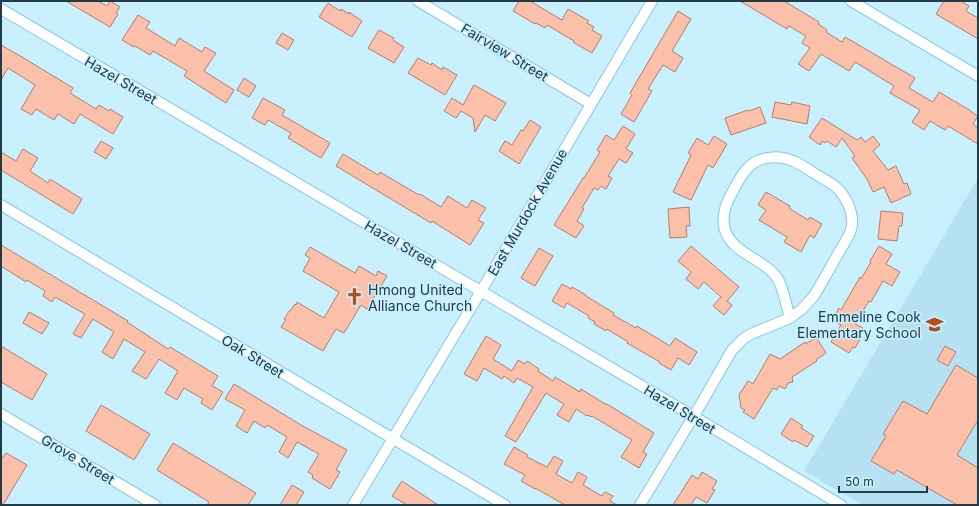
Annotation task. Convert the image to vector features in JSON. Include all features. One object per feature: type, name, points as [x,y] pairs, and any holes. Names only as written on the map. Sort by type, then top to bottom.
[{"type":"street","name":"Fairview Street","points":[[418,1],[591,104]]},
{"type":"street","name":"East Murdock Avenue","points":[[354,505],[652,1]]},
{"type":"street","points":[[851,1],[978,76]]},
{"type":"street","name":"Hazel Street","points":[[1,9],[693,416],[841,505]]},
{"type":"street","points":[[640,505],[732,350],[743,339],[751,334],[790,318],[802,309],[814,296],[849,236],[852,226],[852,216],[849,207],[837,188],[793,161],[782,158],[762,159],[748,167],[742,174],[725,205],[724,225],[732,243],[738,249],[770,269],[777,276],[781,284],[790,318]]},
{"type":"street","name":"Oak Street","points":[[1,205],[505,505]]},
{"type":"street","name":"Grove Street","points":[[1,414],[155,505]]},
{"type":"shaded area","name":"Emmeline Cook Elementary School","points":[[978,178],[978,505],[863,505],[804,471]]},
{"type":"building","points":[[66,1],[98,1],[107,6],[110,1],[120,7],[116,13],[118,14],[110,27]]},
{"type":"building","points":[[519,1],[530,1],[562,20],[568,9],[589,21],[587,23],[594,27],[592,30],[602,36],[592,53],[547,25],[545,28],[536,23],[535,24],[513,11]]},
{"type":"building","points":[[740,1],[784,1],[819,22],[818,24],[827,30],[826,32],[842,42],[845,37],[915,78],[909,88],[933,102],[939,92],[966,108],[978,116],[973,124],[978,128],[978,144],[948,126],[945,130],[930,121],[924,130],[912,122],[920,110],[890,93],[894,86],[855,62],[849,71],[821,54],[809,71],[798,64],[810,48],[802,43],[806,36],[789,26],[787,29]]},
{"type":"building","points":[[944,1],[961,1],[969,6],[966,11],[978,18],[978,39],[936,14]]},
{"type":"building","points":[[328,3],[340,11],[341,9],[349,14],[349,12],[362,21],[352,37],[319,17]]},
{"type":"building","points":[[678,11],[691,19],[672,51],[683,58],[675,72],[663,65],[648,89],[652,91],[634,122],[621,114],[632,95],[630,93]]},
{"type":"building","points":[[138,15],[150,22],[146,28],[175,46],[179,38],[202,52],[205,47],[216,53],[204,71],[234,90],[226,103],[184,76],[187,71],[153,51],[150,55],[122,40]]},
{"type":"building","points":[[379,30],[394,38],[393,40],[404,47],[394,63],[368,48]]},
{"type":"building","points":[[282,33],[294,40],[288,50],[276,43]]},
{"type":"building","points":[[1,45],[73,88],[70,93],[96,109],[99,105],[109,111],[110,109],[123,117],[113,134],[80,114],[74,124],[58,114],[54,120],[36,109],[32,115],[21,109],[35,85],[8,68],[1,80]]},
{"type":"building","points":[[418,58],[431,65],[432,63],[442,70],[443,67],[457,75],[445,95],[408,73]]},
{"type":"building","points":[[244,78],[256,86],[249,97],[237,90]]},
{"type":"building","points":[[474,85],[506,103],[495,121],[485,115],[475,132],[473,118],[461,111],[456,118],[444,111],[452,98],[463,105]]},
{"type":"building","points":[[263,98],[285,110],[282,115],[330,143],[321,158],[288,138],[291,133],[268,120],[265,125],[252,118]]},
{"type":"building","points":[[775,102],[791,105],[792,102],[810,106],[807,124],[772,117]]},
{"type":"building","points":[[760,107],[766,123],[731,135],[725,118]]},
{"type":"building","points":[[822,118],[857,140],[861,137],[865,142],[873,136],[880,145],[873,151],[888,170],[896,166],[904,184],[907,183],[911,194],[891,203],[884,187],[873,192],[867,179],[852,158],[855,156],[842,138],[836,147],[827,141],[825,143],[822,141],[820,145],[809,137]]},
{"type":"building","points":[[530,120],[541,127],[519,164],[499,151],[505,141],[512,145],[521,130],[523,131]]},
{"type":"building","points":[[623,126],[635,134],[626,149],[633,153],[626,163],[619,159],[608,176],[612,178],[606,189],[601,186],[598,190],[594,188],[582,208],[584,209],[577,221],[584,226],[576,238],[554,225],[600,152],[597,150],[606,135],[614,140]]},
{"type":"building","points":[[714,136],[727,144],[713,168],[708,165],[691,200],[673,192],[691,155],[688,153],[697,138],[708,145]]},
{"type":"building","points":[[101,141],[113,148],[106,159],[94,152]]},
{"type":"building","points":[[23,149],[38,158],[30,171],[48,183],[50,179],[82,199],[73,214],[1,170],[1,152],[16,161]]},
{"type":"building","points":[[343,154],[378,175],[380,172],[441,207],[448,196],[467,208],[472,200],[486,208],[478,220],[484,223],[470,245],[432,221],[431,223],[336,166]]},
{"type":"building","points":[[766,192],[790,206],[789,208],[808,220],[810,217],[822,224],[814,238],[810,235],[801,252],[784,242],[787,237],[759,220],[766,210],[758,205]]},
{"type":"building","points":[[689,207],[690,226],[686,226],[687,237],[670,238],[668,209]]},
{"type":"building","points":[[881,211],[903,213],[902,226],[899,226],[897,241],[878,239]]},
{"type":"building","points":[[1,245],[128,321],[127,322],[168,349],[170,347],[218,376],[212,386],[223,392],[212,410],[201,403],[203,399],[184,388],[177,400],[165,393],[178,371],[159,359],[146,379],[132,371],[145,352],[124,339],[113,359],[102,352],[114,332],[93,319],[81,338],[73,334],[85,314],[55,297],[52,302],[43,296],[45,291],[27,280],[26,282],[1,266]]},
{"type":"building","points":[[691,246],[739,287],[727,301],[732,305],[724,315],[713,306],[721,297],[704,282],[698,289],[686,279],[691,272],[678,261]]},
{"type":"building","points":[[879,246],[892,254],[886,264],[900,272],[892,286],[883,281],[871,302],[869,301],[855,324],[863,328],[859,334],[862,336],[855,348],[853,347],[849,353],[831,342],[841,325],[832,320],[839,308],[841,310],[860,277],[861,279]]},
{"type":"building","name":"Hmong United Alliance Church","points":[[310,247],[355,273],[359,266],[376,276],[378,271],[387,276],[367,309],[361,305],[344,333],[336,329],[323,351],[281,327],[286,320],[284,319],[289,311],[295,304],[296,305],[297,302],[324,318],[339,292],[303,271],[310,258],[305,255]]},
{"type":"building","points":[[539,248],[553,256],[535,286],[521,278]]},
{"type":"building","points":[[562,284],[571,289],[572,287],[586,295],[614,313],[613,315],[636,328],[637,326],[670,346],[675,338],[697,352],[689,365],[678,358],[671,370],[607,329],[606,331],[594,324],[595,322],[588,318],[589,316],[567,303],[564,308],[552,301]]},
{"type":"building","points":[[29,312],[49,323],[42,334],[23,323]]},
{"type":"building","points":[[486,336],[501,345],[493,359],[512,371],[518,360],[525,364],[527,361],[539,369],[538,371],[553,381],[555,377],[580,392],[581,389],[654,433],[643,452],[647,454],[639,468],[621,457],[632,440],[592,416],[587,416],[576,409],[569,422],[557,415],[564,404],[546,393],[516,442],[505,436],[533,387],[517,378],[514,383],[504,376],[502,379],[484,368],[477,381],[464,374]]},
{"type":"building","points":[[816,337],[826,353],[816,360],[817,361],[792,377],[793,382],[788,383],[785,389],[779,386],[777,390],[773,388],[754,419],[743,412],[745,410],[741,408],[739,395],[748,381],[753,384],[770,354],[780,359],[805,342],[806,344]]},
{"type":"building","points":[[1,346],[47,374],[32,400],[1,382]]},
{"type":"building","points":[[945,346],[956,352],[948,366],[937,360]]},
{"type":"building","points":[[956,365],[978,378],[978,420],[957,455],[978,468],[978,505],[957,505],[897,470],[894,474],[871,461],[886,436],[883,434],[903,401],[927,414]]},
{"type":"building","points":[[234,384],[301,425],[347,450],[336,470],[340,472],[330,489],[312,478],[313,475],[308,472],[319,454],[297,442],[288,458],[279,452],[287,437],[267,425],[265,428],[254,421],[247,433],[236,426],[245,410],[225,399]]},
{"type":"building","points":[[101,405],[150,434],[134,460],[86,431]]},
{"type":"building","points":[[791,418],[803,426],[801,428],[814,436],[807,447],[794,440],[793,442],[781,434]]},
{"type":"building","points":[[173,443],[256,493],[248,505],[207,505],[209,502],[157,470]]},
{"type":"building","points":[[514,447],[528,455],[527,457],[547,467],[554,456],[563,461],[556,474],[572,483],[578,472],[587,477],[583,485],[602,496],[605,492],[613,496],[610,501],[617,505],[565,505],[535,489],[521,481],[525,475],[504,464]]},
{"type":"building","points":[[6,453],[27,465],[3,505],[1,505],[1,460]]},
{"type":"building","points":[[702,472],[717,481],[712,489],[715,490],[707,503],[696,497],[691,505],[673,505],[692,475],[698,479]]},
{"type":"building","points":[[402,481],[438,505],[407,505],[392,496]]},
{"type":"building","points":[[292,485],[304,492],[296,505],[280,505]]},
{"type":"place","name":"Hmong United Alliance Church","points":[[355,297]]},
{"type":"place","name":"Emmeline Cook Elementary School","points":[[934,324]]}]
